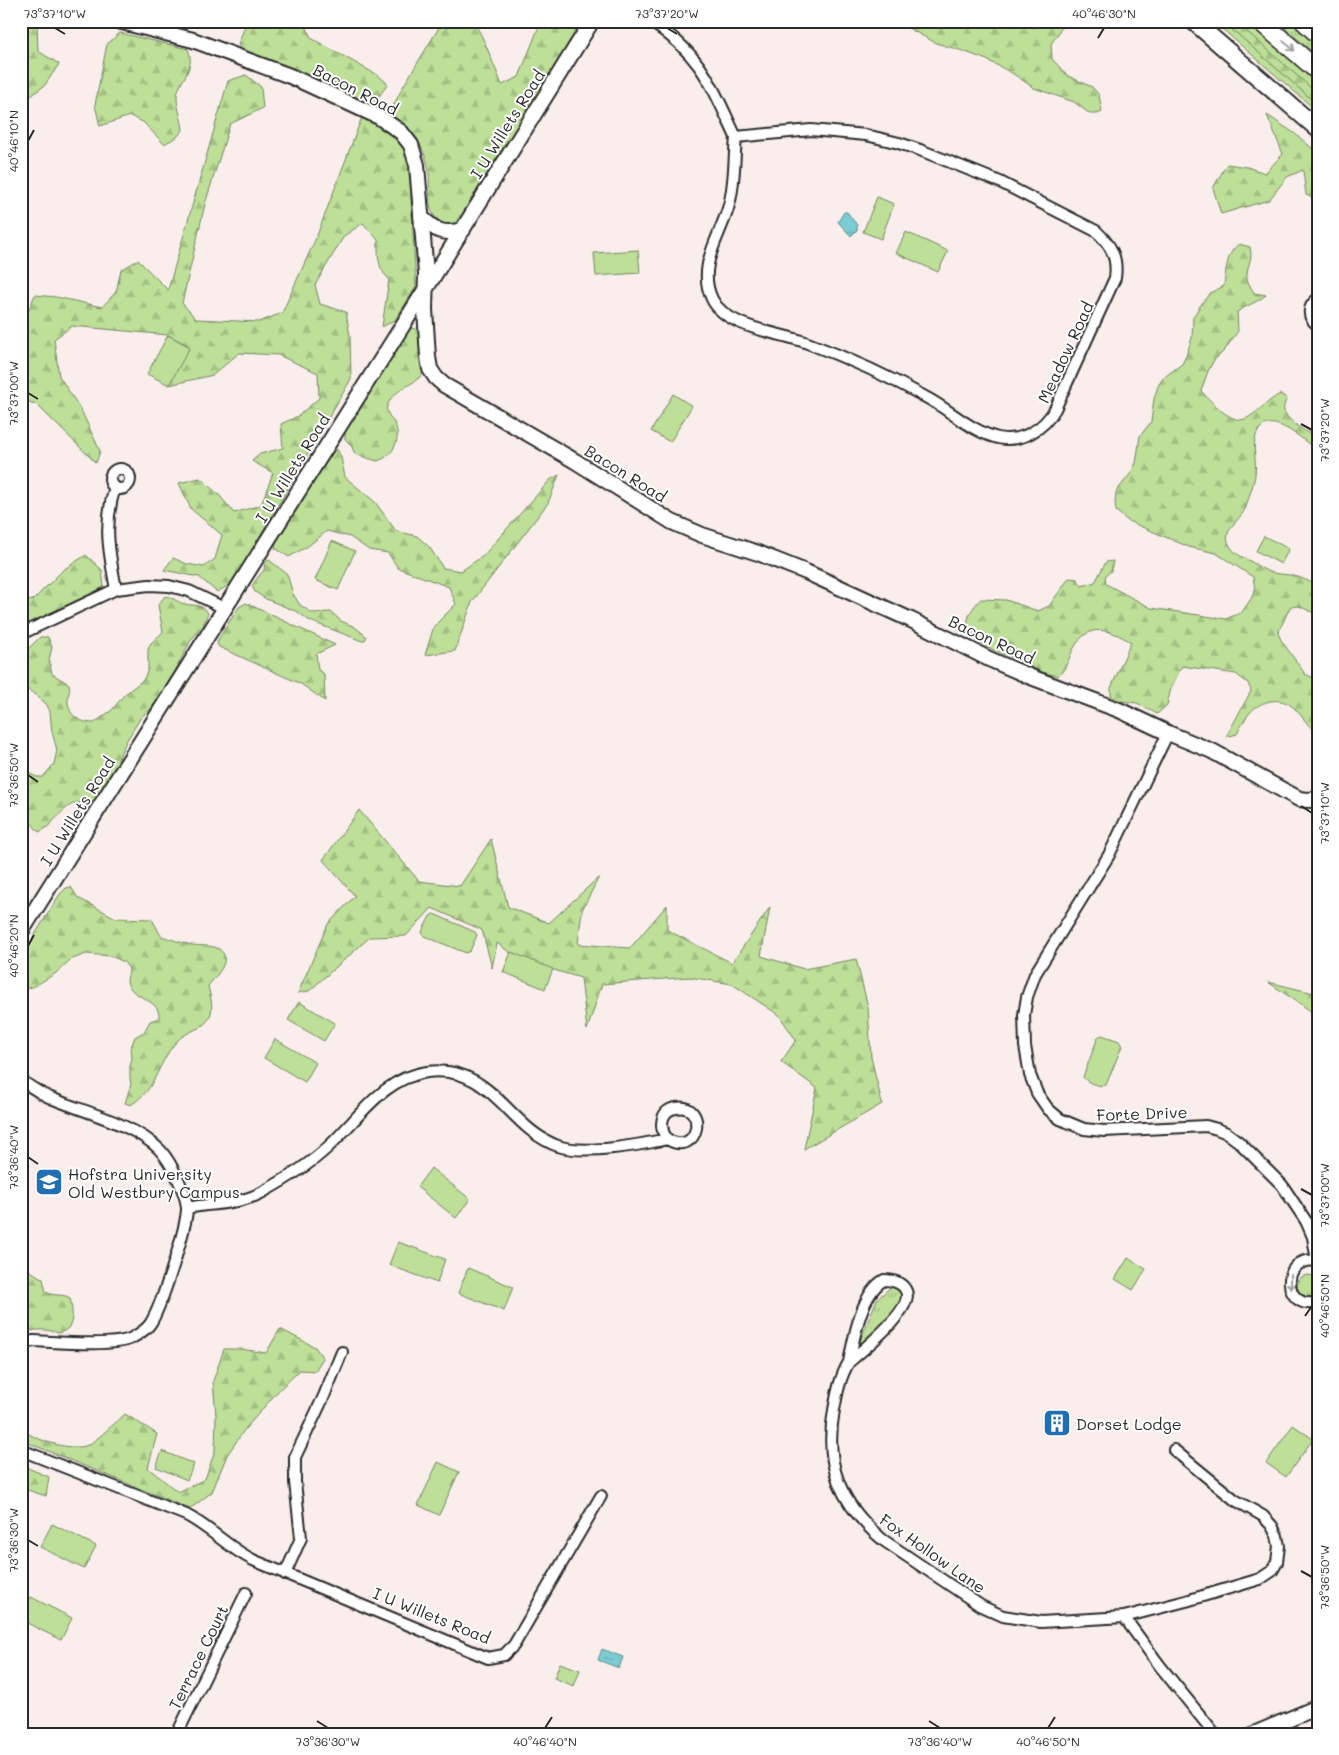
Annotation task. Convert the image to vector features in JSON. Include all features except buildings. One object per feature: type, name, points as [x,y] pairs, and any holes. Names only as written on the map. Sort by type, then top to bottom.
[{"type":"highway","points":[[1260,21],[1318,71]]},
{"type":"highway","points":[[1304,21],[1318,34]]},
{"type":"main road","points":[[1193,21],[1318,129]]},
{"type":"street","name":"Bacon Road","points":[[118,21],[193,40],[256,63],[311,85],[379,117],[401,132],[411,145],[417,165],[426,274],[425,290],[430,369],[444,385],[619,487],[672,522],[702,535],[758,553],[806,572],[911,620],[989,659],[1119,710],[1212,751],[1299,799],[1318,799]]},
{"type":"street","name":"I U Willets Road","points":[[21,932],[463,230],[592,21]]},
{"type":"street","name":"Meadow Road","points":[[650,21],[669,33],[689,52],[701,67],[736,137],[729,206],[706,269],[706,280],[711,298],[726,316],[741,323],[805,342],[880,374],[929,399],[983,433],[999,438],[1012,439],[1028,434],[1042,426],[1049,419],[1115,278],[1117,267],[1115,255],[1106,240],[1096,231],[1000,182],[899,142],[866,135],[811,130],[736,137]]},
{"type":"street","points":[[421,218],[440,231],[450,233],[463,230]]},
{"type":"street","points":[[1318,299],[1312,303],[1309,310],[1311,319],[1318,325]]},
{"type":"street","points":[[115,488],[109,510],[108,535],[116,589]]},
{"type":"street","points":[[21,634],[116,589],[149,585],[168,586],[190,591],[224,608]]},
{"type":"street","name":"Forte Drive","points":[[1168,733],[1109,856],[1035,974],[1027,997],[1024,1015],[1025,1046],[1030,1075],[1037,1093],[1048,1109],[1060,1119],[1084,1129],[1104,1131],[1206,1126],[1218,1128],[1239,1142],[1282,1185],[1299,1208],[1313,1237],[1318,1261],[1311,1260],[1298,1264],[1290,1275],[1289,1282],[1292,1294],[1297,1299],[1309,1304],[1318,1302]]},
{"type":"street","points":[[187,1208],[206,1204],[236,1202],[262,1192],[326,1148],[386,1089],[404,1078],[427,1072],[452,1073],[475,1081],[497,1097],[536,1134],[560,1146],[591,1149],[667,1139]]},
{"type":"street","points":[[21,1081],[48,1097],[131,1130],[147,1139],[159,1149],[174,1170],[187,1208],[180,1241],[157,1312],[143,1331],[130,1339],[115,1343],[34,1341],[21,1344]]},
{"type":"street","name":"Fox Hollow Lane","points":[[849,1362],[900,1314],[908,1297],[904,1288],[899,1283],[892,1280],[884,1280],[871,1292],[858,1323],[849,1362],[840,1382],[831,1426],[832,1457],[839,1486],[850,1505],[870,1529],[981,1606],[1002,1616],[1040,1622],[1124,1616],[1186,1601],[1260,1579],[1272,1571],[1277,1562],[1279,1546],[1272,1526],[1262,1516],[1235,1500],[1174,1450]]},
{"type":"street","points":[[285,1574],[301,1538],[295,1482],[295,1457],[324,1396],[342,1352]]},
{"type":"street","name":"I U Willets Road","points":[[21,1450],[186,1515],[234,1550],[285,1574],[482,1656],[499,1657],[508,1651],[520,1637],[601,1496]]},
{"type":"street","name":"Terrace Court","points":[[177,1734],[246,1593]]},
{"type":"street","points":[[1124,1616],[1160,1666],[1215,1734]]},
{"type":"street","points":[[1254,1734],[1318,1707]]},
{"type":"green space","points":[[21,21],[37,21],[38,51],[59,64],[45,85],[21,104]]},
{"type":"green space","points":[[247,21],[304,21],[311,38],[379,76],[388,84],[371,107],[273,62],[242,52],[238,44]]},
{"type":"green space","points":[[443,21],[474,21],[502,85],[519,77],[541,21],[583,21],[460,222],[450,227],[441,222],[431,209],[428,166],[418,139],[389,114],[404,85]]},
{"type":"green space","points":[[895,21],[1032,21],[1033,28],[1042,21],[1066,21],[1051,44],[1052,59],[1068,76],[1092,87],[1099,95],[1102,112],[1090,114],[1074,102],[1034,88],[1012,73],[987,60],[936,43]]},
{"type":"green space","points":[[1213,21],[1246,21],[1318,85],[1318,112]]},
{"type":"green space","points":[[1223,21],[1235,21],[1318,94],[1318,105]]},
{"type":"green space","points":[[1277,21],[1296,21],[1318,40],[1318,57]]},
{"type":"green space","points":[[120,33],[188,49],[190,63],[177,98],[183,130],[177,137],[164,144],[143,122],[130,116],[100,126],[95,105],[107,44]]},
{"type":"green space","points":[[246,75],[261,87],[263,108],[230,124],[205,204],[182,303],[196,319],[259,322],[282,313],[316,238],[362,117],[376,124],[402,145],[409,160],[416,287],[395,320],[382,327],[389,279],[380,266],[378,240],[363,223],[344,236],[315,285],[320,304],[346,312],[350,336],[351,379],[233,583],[217,592],[199,577],[164,570],[173,558],[187,564],[204,567],[215,559],[222,535],[191,509],[179,483],[200,478],[219,495],[234,513],[261,505],[273,473],[252,461],[260,454],[283,448],[281,424],[298,416],[319,398],[318,373],[278,355],[239,353],[213,375],[169,385],[189,346],[168,335],[72,326],[54,339],[59,376],[81,410],[100,451],[96,463],[37,405],[21,399],[21,323],[35,295],[56,297],[102,307],[116,292],[121,270],[138,260],[168,290],[228,81]]},
{"type":"green space","points":[[1267,115],[1294,133],[1318,153],[1318,200],[1306,195],[1303,170],[1287,177],[1269,200],[1221,214],[1213,188],[1227,164],[1247,167],[1265,173],[1283,154]]},
{"type":"green space","points":[[877,197],[894,204],[881,239],[863,232]]},
{"type":"green space","points":[[906,232],[948,251],[938,272],[896,253]]},
{"type":"green space","points":[[1239,244],[1250,247],[1251,258],[1247,277],[1250,286],[1254,293],[1266,295],[1237,312],[1238,331],[1224,351],[1214,360],[1201,391],[1227,415],[1239,420],[1249,417],[1280,394],[1287,398],[1284,409],[1287,417],[1299,427],[1318,437],[1318,451],[1286,428],[1277,424],[1268,424],[1261,427],[1255,441],[1255,477],[1246,507],[1227,537],[1228,543],[1235,552],[1267,571],[1297,577],[1318,586],[1318,615],[1299,606],[1290,607],[1278,633],[1305,674],[1318,680],[1318,734],[1290,705],[1286,702],[1276,701],[1267,702],[1254,708],[1237,734],[1226,737],[1251,691],[1248,683],[1236,674],[1182,666],[1171,688],[1167,705],[1157,714],[1137,703],[1121,701],[1111,696],[1111,688],[1131,642],[1107,631],[1092,631],[1086,634],[1074,648],[1065,667],[1058,676],[1036,670],[1022,661],[985,645],[976,639],[970,631],[968,622],[971,612],[981,599],[1006,600],[1038,611],[1049,606],[1069,578],[1077,579],[1082,586],[1095,582],[1106,562],[1113,561],[1111,571],[1105,576],[1106,584],[1151,608],[1226,619],[1242,612],[1255,590],[1253,577],[1216,553],[1189,547],[1128,521],[1116,511],[1115,503],[1116,492],[1131,473],[1136,463],[1140,436],[1151,422],[1158,386],[1163,378],[1182,364],[1192,338],[1193,317],[1210,293],[1224,286],[1229,257]]},
{"type":"green space","points":[[638,250],[640,273],[596,276],[594,253]]},
{"type":"green space","points":[[412,328],[416,329],[421,337],[424,372],[415,381],[394,395],[387,406],[387,412],[395,424],[397,432],[394,448],[387,456],[377,461],[355,454],[351,445],[345,439],[345,431],[406,334]]},
{"type":"green space","points":[[168,335],[190,347],[169,385],[147,374]]},
{"type":"green space","points":[[673,394],[692,406],[670,442],[651,431]]},
{"type":"green space","points":[[337,449],[341,457],[345,477],[375,502],[396,531],[417,536],[430,548],[443,568],[461,571],[483,556],[550,480],[559,475],[548,503],[472,602],[455,651],[425,655],[434,626],[456,604],[449,587],[398,568],[388,553],[369,550],[350,537],[327,531],[308,546],[289,557],[275,548],[276,541],[328,456]]},
{"type":"green space","points":[[1264,536],[1289,549],[1281,564],[1256,551]]},
{"type":"green space","points":[[332,541],[355,551],[338,590],[315,580]]},
{"type":"green space","points":[[86,555],[102,570],[104,587],[21,627],[21,602],[33,600],[63,570]]},
{"type":"green space","points":[[269,560],[287,574],[293,594],[300,605],[312,613],[331,612],[341,621],[355,627],[366,636],[366,639],[362,641],[310,621],[298,612],[266,599],[255,592],[252,586],[264,570],[265,562]]},
{"type":"green space","points":[[165,596],[181,603],[202,607],[208,613],[203,626],[191,640],[174,673],[152,708],[141,717],[127,740],[113,777],[96,804],[79,802],[73,804],[64,810],[48,827],[39,832],[21,812],[21,770],[37,777],[43,777],[54,764],[57,750],[47,705],[38,696],[25,688],[21,682],[21,652],[28,649],[40,637],[48,637],[52,647],[49,660],[52,674],[69,684],[68,705],[72,714],[79,720],[94,723],[112,710],[124,695],[144,679],[148,669],[148,650],[150,644],[163,632],[158,605]]},
{"type":"green space","points":[[246,603],[335,645],[316,654],[318,670],[324,674],[325,701],[301,684],[219,647],[217,644],[219,638],[239,607]]},
{"type":"green space","points":[[359,810],[419,881],[460,886],[491,839],[508,907],[549,923],[599,877],[582,910],[578,944],[630,948],[667,905],[667,930],[732,963],[770,907],[761,956],[804,969],[856,959],[868,1007],[871,1057],[882,1104],[804,1149],[817,1088],[781,1062],[796,1040],[779,1015],[732,984],[689,977],[602,984],[587,1030],[581,978],[520,960],[497,943],[492,968],[482,930],[432,908],[406,936],[370,937],[309,991],[298,993],[328,924],[355,896],[323,860]]},
{"type":"green space","points":[[71,887],[78,898],[116,918],[152,919],[161,936],[192,945],[209,946],[219,949],[225,958],[219,973],[208,986],[212,1009],[208,1021],[177,1041],[166,1056],[148,1090],[131,1105],[125,1103],[131,1084],[131,1047],[135,1037],[144,1032],[150,1021],[159,1018],[155,1006],[129,987],[127,981],[129,969],[124,962],[111,956],[86,954],[70,960],[56,973],[35,986],[21,990],[21,957],[60,894],[66,888]]},
{"type":"green space","points":[[434,914],[475,932],[477,935],[470,951],[466,953],[424,936],[422,932],[430,916]]},
{"type":"green space","points":[[511,952],[553,969],[545,989],[503,972]]},
{"type":"green space","points":[[1268,982],[1318,994],[1318,1016]]},
{"type":"green space","points":[[299,1002],[335,1023],[324,1041],[288,1020]]},
{"type":"green space","points":[[1102,1035],[1119,1041],[1122,1046],[1106,1085],[1097,1085],[1090,1083],[1083,1077],[1098,1037]]},
{"type":"green space","points":[[275,1039],[316,1063],[305,1082],[264,1058]]},
{"type":"green space","points":[[431,1168],[470,1199],[456,1218],[417,1187]]},
{"type":"green space","points":[[398,1242],[445,1259],[437,1283],[389,1265]]},
{"type":"green space","points":[[21,1253],[27,1262],[27,1269],[43,1279],[46,1292],[70,1298],[72,1321],[66,1330],[58,1333],[44,1330],[21,1332]]},
{"type":"green space","points":[[1128,1258],[1146,1269],[1133,1290],[1115,1279]]},
{"type":"green space","points":[[468,1268],[513,1287],[504,1311],[458,1293]]},
{"type":"green space","points":[[1308,1275],[1316,1278],[1319,1286],[1316,1294],[1308,1297],[1300,1294],[1297,1286],[1300,1278]]},
{"type":"green space","points":[[891,1287],[899,1290],[903,1297],[898,1311],[862,1344],[860,1341],[877,1299]]},
{"type":"green space","points":[[280,1329],[315,1347],[323,1358],[315,1371],[300,1370],[279,1390],[245,1429],[227,1455],[212,1492],[190,1509],[21,1440],[21,1428],[34,1437],[53,1444],[81,1447],[92,1443],[125,1414],[157,1434],[148,1468],[178,1492],[205,1479],[215,1451],[216,1416],[213,1381],[224,1349],[241,1349],[266,1353]]},
{"type":"green space","points":[[1293,1425],[1313,1439],[1286,1477],[1266,1463]]},
{"type":"green space","points":[[162,1451],[194,1464],[187,1480],[156,1467]]},
{"type":"green space","points":[[438,1462],[459,1472],[439,1515],[418,1505]]},
{"type":"green space","points":[[21,1465],[49,1477],[46,1496],[21,1488]]},
{"type":"green space","points":[[52,1524],[96,1546],[84,1569],[40,1547]]},
{"type":"green space","points":[[31,1597],[72,1618],[61,1640],[21,1620],[21,1616]]},
{"type":"green space","points":[[560,1663],[580,1670],[574,1686],[554,1678]]},
{"type":"water","points":[[844,212],[847,212],[857,225],[857,230],[851,236],[838,222]]},
{"type":"water","points":[[602,1649],[623,1657],[619,1668],[598,1660]]},
{"type":"place","name":"Hofstra University Old Westbury Campus","points":[[49,1182]]},
{"type":"place","name":"Dorset Lodge","points":[[1057,1423]]}]
